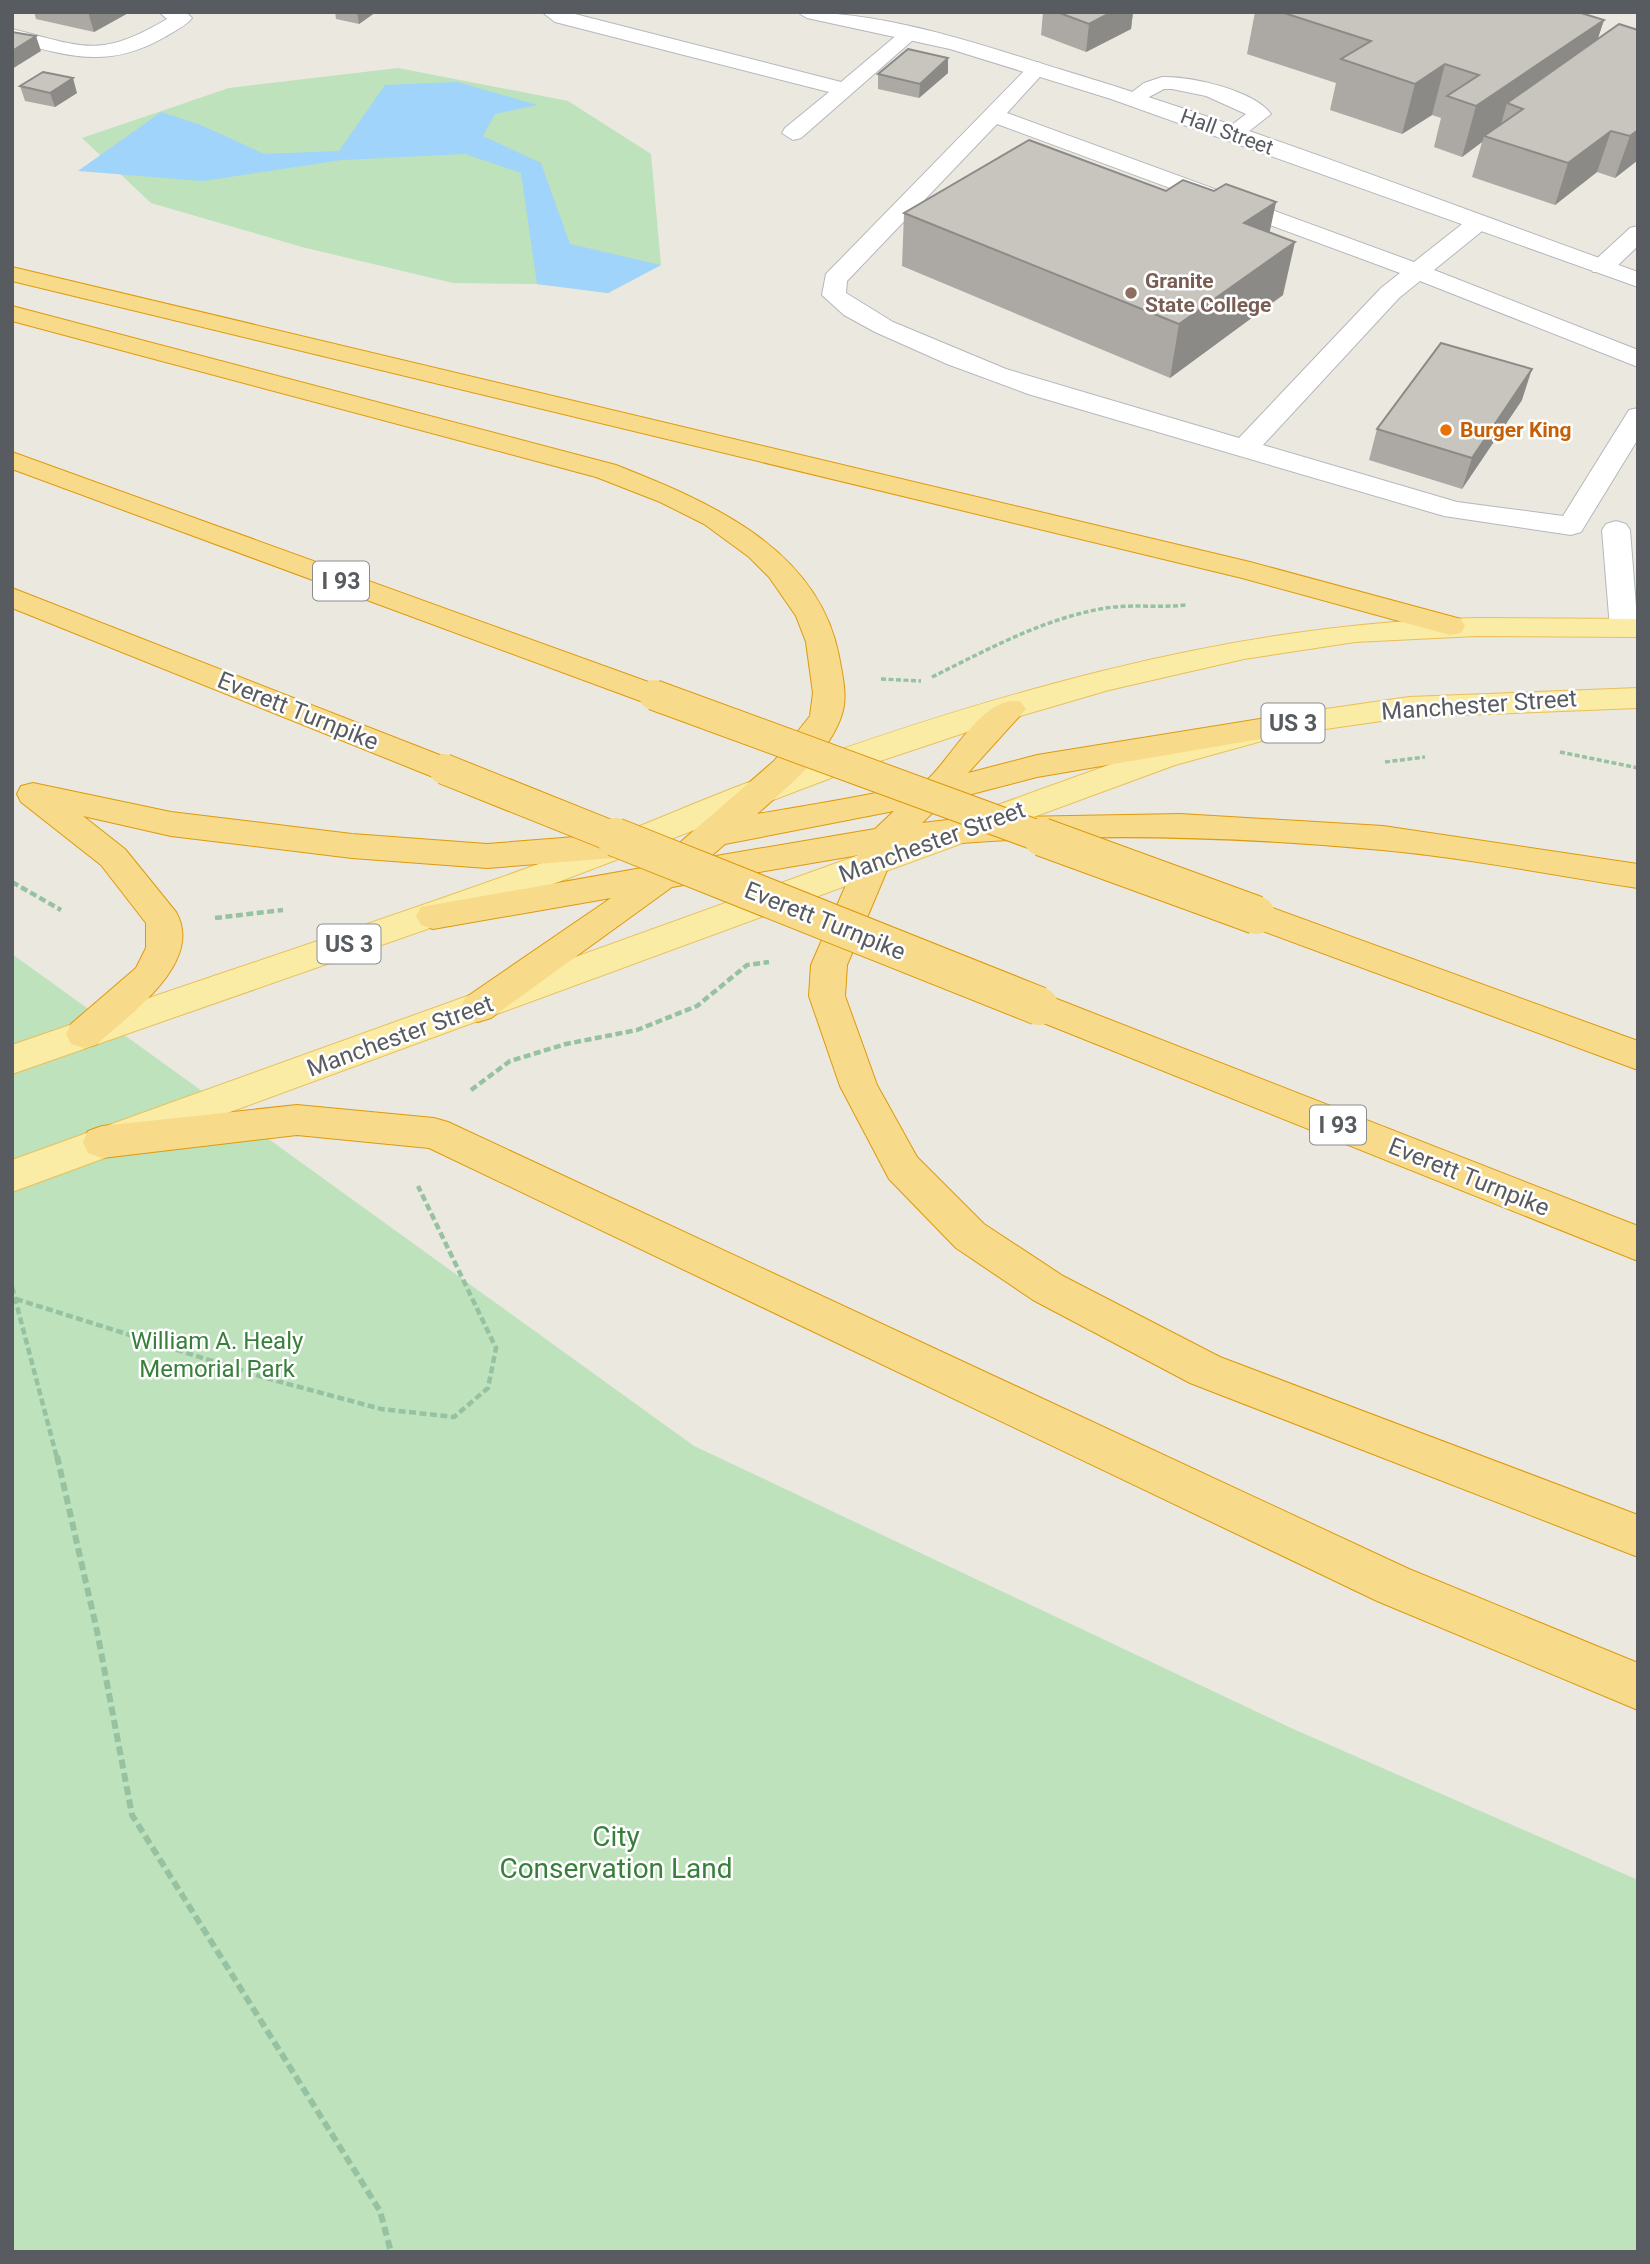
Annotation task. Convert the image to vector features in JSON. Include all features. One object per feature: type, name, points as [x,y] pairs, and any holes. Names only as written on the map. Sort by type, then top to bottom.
[{"type":"highway","points":[[12,274],[1250,571],[1450,626]]},
{"type":"highway","points":[[12,313],[606,471],[691,505],[751,544],[799,592],[823,640],[827,715],[799,754],[717,834],[613,918],[478,1008]]},
{"type":"highway","name":"I 93","points":[[12,460],[1638,1056]]},
{"type":"highway","name":"Everett Turnpike","points":[[12,597],[1638,1244]]},
{"type":"highway","points":[[1010,709],[971,748],[936,791],[878,852],[829,965],[827,996],[859,1086],[903,1168],[970,1236],[1048,1289],[1205,1370],[1638,1536]]},
{"type":"highway","points":[[23,789],[171,824],[352,846],[394,846],[487,856],[611,848],[717,834],[936,791],[1037,766],[1284,724]]},
{"type":"highway","points":[[23,789],[113,857],[164,921],[164,948],[149,977],[84,1034]]},
{"type":"highway","points":[[964,830],[1180,826],[1384,838],[1638,876]]},
{"type":"highway","points":[[433,916],[667,875],[878,852]]},
{"type":"highway","points":[[102,1142],[297,1119],[434,1133],[1393,1585],[1638,1687]]},
{"type":"main road","name":"US 3","points":[[12,1060],[433,916],[671,828],[765,789],[801,779],[931,730],[1010,709],[1054,693],[1236,652],[1316,638],[1450,626],[1631,628]]},
{"type":"main road","name":"Manchester Street","points":[[12,1176],[478,1008],[878,852],[964,830],[1164,757],[1284,724],[1409,707],[1638,698]]},
{"type":"street","points":[[12,35],[75,50],[105,52],[128,48],[182,18],[170,12]]},
{"type":"street","points":[[552,12],[562,18],[844,89]]},
{"type":"street","name":"Hall Street","points":[[807,12],[911,33],[1038,68],[1133,99],[1638,280]]},
{"type":"street","points":[[793,133],[911,33]]},
{"type":"street","points":[[1038,68],[835,279],[834,295],[849,308],[893,331],[988,372],[1454,510],[1627,532],[1631,628]]},
{"type":"street","points":[[1133,99],[1159,83],[1179,83],[1249,104],[1260,114],[1231,134]]},
{"type":"street","points":[[993,115],[1416,271],[1638,359]]},
{"type":"street","points":[[1245,447],[1390,293],[1479,222]]},
{"type":"street","points":[[1602,267],[1638,233]]},
{"type":"street","points":[[1571,526],[1638,416]]},
{"type":"path","points":[[867,679],[923,681],[1036,630],[1107,608],[1162,609],[1197,604]]},
{"type":"path","points":[[1552,751],[1638,768]]},
{"type":"path","points":[[1377,763],[1431,757]]},
{"type":"path","points":[[12,882],[61,910]]},
{"type":"path","points":[[212,918],[288,909]]},
{"type":"path","points":[[466,1094],[510,1060],[566,1044],[637,1030],[697,1006],[747,965],[772,961]]},
{"type":"path","points":[[16,1299],[266,1378],[381,1409],[454,1417],[488,1388],[496,1348],[415,1178]]},
{"type":"path","points":[[12,1287],[52,1434],[97,1631],[132,1815],[380,2211],[391,2252]]},
{"type":"green space","points":[[398,68],[568,101],[651,154],[661,265],[608,293],[536,284],[453,283],[302,247],[151,203],[82,138],[229,88]]},
{"type":"green space","name":"City Conservation Land","points":[[12,954],[694,1446],[1291,1728],[1638,1880],[1638,2252],[12,2252]]},
{"type":"water","points":[[457,82],[538,105],[495,114],[483,136],[541,163],[570,244],[661,265],[608,293],[537,284],[521,173],[465,154],[342,160],[203,181],[78,171],[161,112],[201,125],[264,154],[339,151],[385,85]]},
{"type":"building","points":[[1057,12],[1112,12],[1089,24]]},
{"type":"building","points":[[1281,12],[1578,12],[1604,20],[1476,106],[1447,96],[1479,75],[1445,64],[1415,84],[1341,59],[1371,41]]},
{"type":"building","points":[[1619,24],[1638,30],[1638,130],[1630,136],[1611,131],[1568,163],[1484,136],[1523,109],[1507,103]]},
{"type":"building","points":[[12,32],[36,36],[12,51]]},
{"type":"building","points":[[908,49],[948,58],[920,84],[878,74]]},
{"type":"building","points":[[43,72],[73,78],[50,93],[20,86]]},
{"type":"building","points":[[1029,140],[1166,191],[1183,180],[1214,191],[1226,184],[1276,202],[1244,223],[1295,242],[1179,324],[904,213]]},
{"type":"building","name":"Burger King","points":[[1441,343],[1532,369],[1472,458],[1377,429]]},
{"type":"place","name":"Granite State College","points":[[1131,293]]},
{"type":"place","name":"Burger King","points":[[1446,430]]},
{"type":"park label","name":"William A. Healy Memorial Park","points":[[217,1355]]}]
